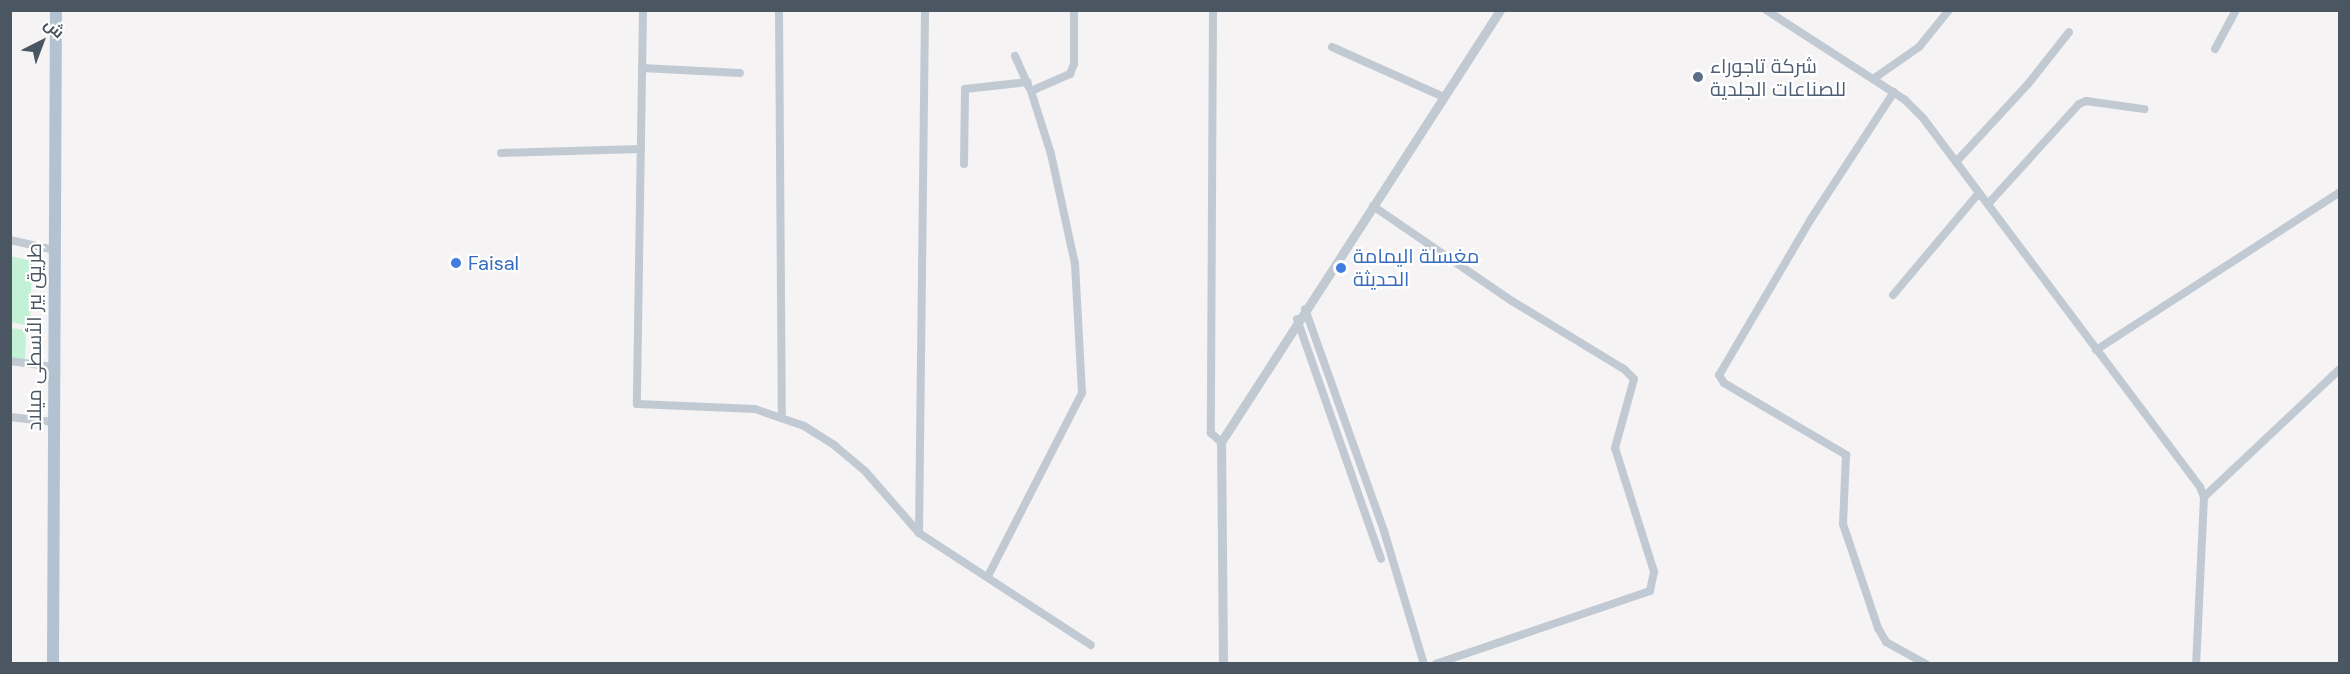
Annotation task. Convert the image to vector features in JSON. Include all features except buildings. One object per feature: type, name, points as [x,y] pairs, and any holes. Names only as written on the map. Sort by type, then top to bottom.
[{"type":"main road","name":"طريق بير الأسطى ميلاد","points":[[53,663],[56,10]]},
{"type":"street","points":[[643,10],[637,404],[728,406],[782,417],[834,445],[865,471],[919,533],[1091,645]]},
{"type":"street","points":[[779,10],[782,417]]},
{"type":"street","points":[[919,533],[925,10]]},
{"type":"street","points":[[1031,91],[1070,74],[1074,10]]},
{"type":"street","points":[[1213,10],[1211,433],[1221,442]]},
{"type":"street","points":[[1223,663],[1221,442],[1297,319],[1500,10]]},
{"type":"street","points":[[1766,10],[1893,92],[1923,118],[2204,497],[2196,663]]},
{"type":"street","points":[[1873,79],[1919,47],[1949,10]]},
{"type":"street","points":[[2215,50],[2236,10]]},
{"type":"street","points":[[1956,162],[2028,84],[2068,32]]},
{"type":"street","points":[[1332,47],[1444,97]]},
{"type":"street","points":[[988,576],[1082,393],[1075,264],[1051,154],[1028,82],[1015,56]]},
{"type":"street","points":[[642,68],[740,73]]},
{"type":"street","points":[[964,164],[965,89],[1028,82]]},
{"type":"street","points":[[1893,92],[1811,219],[1719,375],[1724,383],[1846,455],[1843,524],[1878,628],[1886,642],[1926,663]]},
{"type":"street","points":[[1988,204],[2079,104],[2086,101],[2144,109]]},
{"type":"street","points":[[501,153],[641,150]]},
{"type":"street","points":[[2096,350],[2340,192]]},
{"type":"street","points":[[1893,295],[1979,193]]},
{"type":"street","points":[[1373,206],[1512,302],[1624,369],[1634,379],[1615,448],[1654,572],[1650,591],[1436,663]]},
{"type":"street","points":[[10,240],[54,250]]},
{"type":"street","points":[[1305,309],[1384,531],[1424,663]]},
{"type":"street","points":[[1297,319],[1381,560]]},
{"type":"street","points":[[10,361],[53,367]]},
{"type":"street","points":[[2204,497],[2340,369]]},
{"type":"street","points":[[10,417],[53,422]]},
{"type":"green space","points":[[10,256],[32,261],[30,326],[11,322]]},
{"type":"green space","points":[[10,328],[26,330],[25,361],[11,359]]},
{"type":"place","name":"شركة تاجوراء للصناعات الجلدية","points":[[1698,77]]},
{"type":"place","name":"Faisal","points":[[456,263]]},
{"type":"place","name":"مغسلة اليمامة الحديثة","points":[[1341,268]]}]
